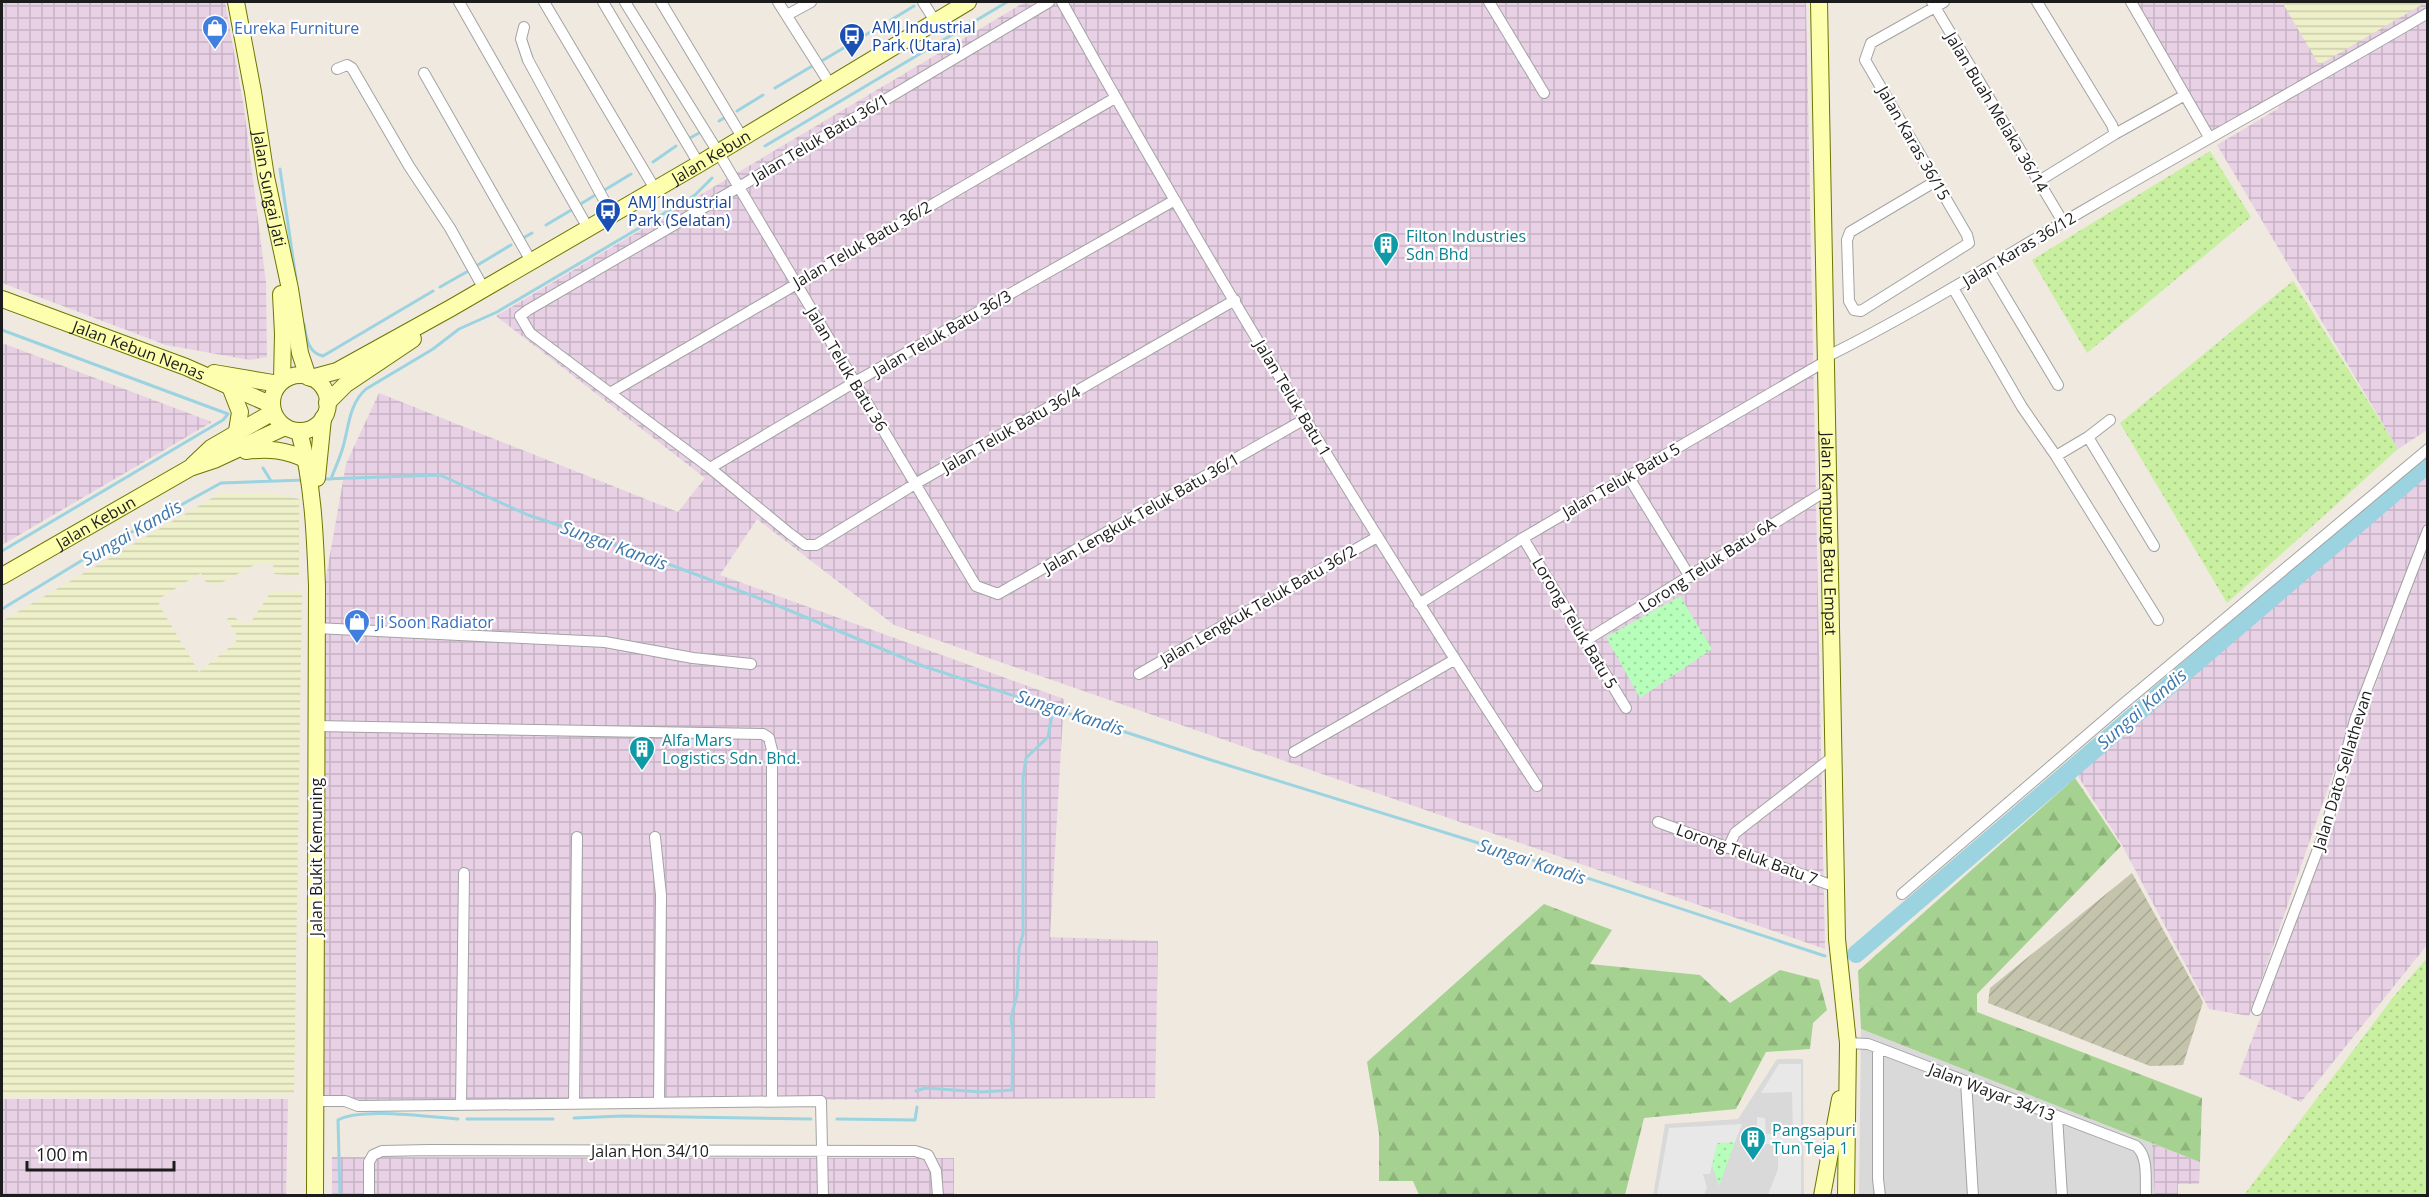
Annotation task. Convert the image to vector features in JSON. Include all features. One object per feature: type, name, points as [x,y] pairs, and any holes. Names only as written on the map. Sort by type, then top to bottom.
[{"type":"main road","name":"Jalan Sungai Jati","points":[[236,2],[300,353],[310,377]]},
{"type":"main road","name":"Jalan Kebun","points":[[310,377],[337,371],[451,308],[611,213],[699,164],[968,2]]},
{"type":"main road","name":"Jalan Kampung Batu Empat","points":[[1819,2],[1837,939],[1848,1043],[1846,1196]]},
{"type":"main road","points":[[280,248],[283,333],[281,383]]},
{"type":"main road","name":"Jalan Kebun Nenas","points":[[2,299],[186,367],[273,408]]},
{"type":"main road","name":"Jalan Kebun","points":[[326,410],[346,384],[405,345],[451,308]]},
{"type":"main road","points":[[186,367],[253,382],[281,383]]},
{"type":"main road","points":[[294,376],[310,377],[320,384],[326,393],[326,410],[313,428],[292,429],[273,408],[275,390],[281,383],[294,376]]},
{"type":"main road","points":[[231,389],[240,412],[237,431]]},
{"type":"main road","name":"Jalan Kebun","points":[[190,468],[211,448],[273,408]]},
{"type":"main road","name":"Jalan Bukit Kemuning","points":[[315,1196],[316,628],[314,518],[317,466],[326,410]]},
{"type":"main road","name":"Jalan Kebun","points":[[2,576],[190,468],[292,429]]},
{"type":"main road","name":"Jalan Bukit Kemuning","points":[[292,429],[307,460],[314,518]]},
{"type":"main road","points":[[214,460],[269,448],[289,451],[307,460]]},
{"type":"main road","name":"Jalan Kampung Batu Empat","points":[[1822,1196],[1840,1097],[1848,1068]]},
{"type":"street","points":[[459,2],[588,228]]},
{"type":"street","points":[[544,2],[655,189]]},
{"type":"street","points":[[603,2],[699,164]]},
{"type":"street","name":"Jalan Teluk Batu 36","points":[[625,2],[718,152],[976,586]]},
{"type":"street","points":[[661,2],[742,137]]},
{"type":"street","points":[[778,2],[830,84]]},
{"type":"street","points":[[787,15],[811,2]]},
{"type":"street","points":[[923,2],[935,21]]},
{"type":"street","name":"Jalan Teluk Batu 36/1","points":[[610,393],[530,333],[520,316],[1049,2]]},
{"type":"street","name":"Jalan Teluk Batu 1","points":[[1062,2],[1115,98],[1305,419],[1454,660],[1537,786]]},
{"type":"street","points":[[1489,2],[1544,93]]},
{"type":"street","points":[[2037,2],[2112,125],[2115,134]]},
{"type":"street","points":[[2131,2],[2209,137]]},
{"type":"street","name":"Jalan Karas 36/15","points":[[1936,181],[1850,232],[1847,240],[1848,301],[1854,310],[1861,311],[1969,243],[1967,235],[1936,181],[1865,60],[1871,43],[1937,3]]},
{"type":"street","name":"Jalan Buah Melaka 36/14","points":[[1937,3],[2063,222]]},
{"type":"street","name":"Jalan Karas 36/12","points":[[1826,359],[1988,268],[2209,137],[2427,13]]},
{"type":"street","points":[[524,27],[521,39],[528,60],[611,213]]},
{"type":"street","points":[[337,69],[347,65],[352,68],[408,166],[450,228],[484,289]]},
{"type":"street","points":[[424,73],[531,261]]},
{"type":"street","points":[[2039,181],[2115,134],[2185,95]]},
{"type":"street","name":"Jalan Teluk Batu 36/2","points":[[610,393],[1115,98]]},
{"type":"street","name":"Jalan Teluk Batu 36/3","points":[[710,468],[855,382],[1175,200]]},
{"type":"street","points":[[1988,268],[2058,385]]},
{"type":"street","points":[[1953,288],[2022,406],[2056,456],[2158,620]]},
{"type":"street","name":"Jalan Teluk Batu 36/4","points":[[710,468],[805,545],[816,545],[915,484],[1235,300]]},
{"type":"street","name":"Jalan Teluk Batu 5","points":[[1419,604],[1523,538],[1826,359]]},
{"type":"street","points":[[610,393],[710,468]]},
{"type":"street","name":"Jalan Lengkuk Teluk Batu 36/1","points":[[976,586],[998,594],[1305,419]]},
{"type":"street","points":[[2056,456],[2088,437],[2110,420]]},
{"type":"street","points":[[2088,437],[2154,546]]},
{"type":"street","points":[[1902,894],[2122,705],[2427,449]]},
{"type":"street","points":[[1628,476],[1690,577]]},
{"type":"street","name":"Lorong Teluk Batu 6A","points":[[1585,641],[1829,489]]},
{"type":"street","name":"Jalan Dato Sellathevan","points":[[2258,1010],[2326,828],[2355,720],[2427,530]]},
{"type":"street","name":"Jalan Lengkuk Teluk Batu 36/2","points":[[1139,674],[1377,537]]},
{"type":"street","name":"Lorong Teluk Batu 5","points":[[1523,538],[1626,708]]},
{"type":"street","points":[[316,628],[605,642],[693,658],[751,664]]},
{"type":"street","points":[[1294,752],[1454,660]]},
{"type":"street","points":[[316,726],[763,734],[769,738],[772,750],[772,1102]]},
{"type":"street","points":[[1728,848],[1735,833],[1834,756]]},
{"type":"street","name":"Lorong Teluk Batu 7","points":[[1658,822],[1836,887]]},
{"type":"street","points":[[574,1104],[577,837]]},
{"type":"street","points":[[655,837],[661,895],[659,1103]]},
{"type":"street","points":[[461,1105],[464,873]]},
{"type":"street","name":"Jalan Wayar 34/13","points":[[1848,1043],[1868,1044],[2136,1146],[2142,1151],[2144,1158],[2146,1196]]},
{"type":"street","points":[[1878,1048],[1880,1196]]},
{"type":"street","points":[[1966,1081],[1973,1196]]},
{"type":"street","points":[[315,1101],[345,1101],[358,1106],[822,1101],[823,1196]]},
{"type":"street","points":[[2057,1116],[2062,1196]]},
{"type":"street","name":"Jalan Hon 34/10","points":[[369,1196],[369,1162],[373,1155],[382,1151],[430,1150],[915,1151],[928,1155],[936,1171],[938,1196]]},
{"type":"shaded area","points":[[2,2],[225,2],[244,108],[266,283],[267,357],[250,360],[166,345],[2,283]]},
{"type":"shaded area","points":[[1025,2],[1806,2],[1825,949],[894,625],[757,519],[720,575],[1064,699],[1050,937],[1158,941],[1155,1098],[360,1102],[322,1097],[323,594],[346,464],[379,393],[678,512],[705,478],[496,316]]},
{"type":"shaded area","points":[[2135,2],[2427,2],[2428,7],[2211,132]]},
{"type":"shaded area","points":[[2282,2],[2422,2],[2423,4],[2319,65]]},
{"type":"shaded area","points":[[2427,17],[2427,430],[2398,449],[2217,145],[2279,108],[2277,104]]},
{"type":"shaded area","points":[[2,343],[212,422],[2,545]]},
{"type":"shaded area","points":[[2427,469],[2427,523],[2378,644],[2249,1016],[2209,1009],[2122,845],[2076,773]]},
{"type":"shaded area","points":[[219,494],[275,494],[299,499],[299,576],[274,574],[273,564],[256,564],[217,585],[206,582],[201,573],[160,598],[159,605],[199,672],[236,642],[236,634],[227,619],[232,615],[240,622],[250,623],[271,592],[302,591],[294,1093],[2,1096],[2,621]]},
{"type":"shaded area","points":[[2427,544],[2427,945],[2301,1102],[2239,1074],[2339,810],[2360,727]]},
{"type":"shaded area","points":[[2132,873],[2203,1002],[2183,1065],[2150,1066],[1988,1003],[1990,988]]},
{"type":"shaded area","points":[[1861,1029],[2200,1162],[2199,1184],[2178,1184],[2178,1195],[1859,1196]]},
{"type":"shaded area","points":[[1777,1059],[1803,1059],[1804,1195],[1653,1196],[1665,1124],[1738,1119]]},
{"type":"shaded area","points":[[1779,1064],[1801,1064],[1801,1195],[1768,1195],[1778,1169],[1778,1144],[1765,1144],[1765,1139],[1757,1139],[1757,1117],[1765,1118],[1766,1134],[1793,1134],[1792,1092],[1761,1093]]},
{"type":"shaded area","points":[[2,1099],[288,1099],[286,1195],[2,1195]]},
{"type":"shaded area","points":[[1742,1124],[1735,1142],[1717,1143],[1710,1174],[1703,1174],[1707,1188],[1704,1195],[1657,1195],[1669,1128]]},
{"type":"shaded area","points":[[2152,1144],[2200,1162],[2199,1184],[2178,1184],[2178,1195],[2155,1195]]},
{"type":"shaded area","points":[[332,1157],[954,1158],[954,1195],[332,1196]]},
{"type":"green space","points":[[2210,151],[2251,217],[2087,353],[2032,260]]},
{"type":"green space","points":[[2293,281],[2398,449],[2227,603],[2120,423]]},
{"type":"green space","points":[[1680,596],[1712,649],[1640,698],[1606,637]]},
{"type":"green space","points":[[2075,778],[2121,846],[1977,994],[1977,1012],[2202,1098],[2200,1162],[1861,1029],[1858,971]]},
{"type":"green space","points":[[1544,904],[1612,930],[1590,964],[1700,975],[1730,1003],[1780,970],[1819,980],[1827,1010],[1813,1023],[1810,1049],[1766,1052],[1736,1109],[1644,1118],[1625,1195],[1419,1195],[1413,1181],[1379,1181],[1379,1133],[1367,1062]]},
{"type":"green space","points":[[2427,958],[2427,1195],[2244,1195],[2395,995]]},
{"type":"green space","points":[[1735,1142],[1719,1186],[1712,1165],[1717,1143]]},
{"type":"waterway","points":[[765,146],[1007,2]]},
{"type":"waterway","points":[[891,20],[914,6]]},
{"type":"waterway","points":[[820,62],[884,24]]},
{"type":"waterway","points":[[775,88],[814,65]]},
{"type":"waterway","points":[[737,111],[763,95]]},
{"type":"waterway","points":[[719,121],[724,118]]},
{"type":"waterway","points":[[688,139],[701,132]]},
{"type":"waterway","points":[[653,162],[676,146]]},
{"type":"waterway","points":[[280,169],[296,279]]},
{"type":"waterway","points":[[603,191],[631,174]]},
{"type":"waterway","points":[[331,479],[342,451],[353,408],[366,389],[433,349],[459,329],[497,312],[695,195],[712,178]]},
{"type":"waterway","points":[[579,205],[597,194]]},
{"type":"waterway","points":[[546,225],[573,209]]},
{"type":"waterway","points":[[525,237],[532,233]]},
{"type":"waterway","points":[[476,266],[511,245]]},
{"type":"waterway","points":[[440,287],[470,270]]},
{"type":"waterway","points":[[304,324],[311,348],[323,356],[433,291]]},
{"type":"waterway","points":[[2,330],[228,414],[223,420],[2,551]]},
{"type":"waterway","name":"Sungai Kandis","points":[[1856,954],[2428,464]]},
{"type":"waterway","points":[[263,468],[271,481]]},
{"type":"waterway","name":"Sungai Kandis","points":[[323,479],[440,475],[528,515],[610,542],[769,602],[923,666],[1211,760],[1514,854],[1825,956]]},
{"type":"waterway","name":"Sungai Kandis","points":[[2,609],[99,550],[221,483],[305,480]]},
{"type":"waterway","points":[[916,1091],[925,1088],[982,1092],[1012,1090],[1011,1018],[1017,995],[1019,949],[1023,934],[1023,779],[1026,758],[1048,737],[1053,709]]},
{"type":"waterway","points":[[837,1119],[915,1120],[917,1107]]},
{"type":"waterway","points":[[340,1196],[338,1120],[349,1116],[378,1113],[458,1119]]},
{"type":"waterway","points":[[574,1118],[622,1116],[811,1119]]},
{"type":"waterway","points":[[467,1119],[553,1119]]},
{"type":"place","name":"Eureka Furniture","points":[[215,51]]},
{"type":"place","name":"AMJ Industrial Park (Utara)","points":[[852,59]]},
{"type":"place","name":"AMJ Industrial Park (Selatan)","points":[[608,234]]},
{"type":"place","name":"Filton Industries Sdn Bhd","points":[[1386,268]]},
{"type":"place","name":"Ji Soon Radiator","points":[[357,645]]},
{"type":"place","name":"Alfa Mars Logistics Sdn. Bhd.","points":[[642,772]]},
{"type":"place","name":"Pangsapuri Tun Teja 1","points":[[1753,1162]]}]
